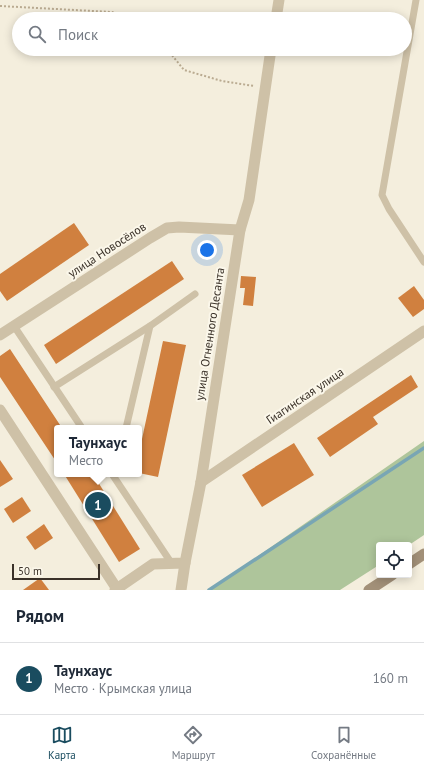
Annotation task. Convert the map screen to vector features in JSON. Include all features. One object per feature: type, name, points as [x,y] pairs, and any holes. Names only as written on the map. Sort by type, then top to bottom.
[{"type":"main road","points":[[412,562],[424,554]]},
{"type":"main road","points":[[369,590],[387,578]]},
{"type":"street","points":[[277,12],[279,0]]},
{"type":"street","name":"улица Огненного Десанта","points":[[181,590],[200,482],[240,230],[248,200],[270,56]]},
{"type":"street","name":"улица Новосёлов","points":[[0,335],[167,228],[179,226],[240,230]]},
{"type":"street","name":"Гиагинская улица","points":[[200,482],[424,331]]},
{"type":"street","points":[[0,410],[116,589],[153,564],[185,563]]},
{"type":"lane","points":[[412,23],[416,0]]},
{"type":"lane","points":[[406,56],[382,195],[389,209],[424,262]]},
{"type":"lane","points":[[54,387],[150,326],[195,294]]},
{"type":"lane","points":[[14,326],[80,425]]},
{"type":"lane","points":[[127,425],[150,326]]},
{"type":"lane","points":[[115,477],[172,564]]},
{"type":"path","points":[[0,6],[112,12]]},
{"type":"path","points":[[173,56],[184,70],[222,81],[266,87]]},
{"type":"green space","points":[[424,441],[424,535],[412,543],[376,542],[376,567],[340,590],[209,590]]},
{"type":"building","points":[[74,223],[89,245],[7,301],[0,291],[0,274]]},
{"type":"building","points":[[172,261],[184,279],[56,364],[44,345]]},
{"type":"building","points":[[241,276],[256,277],[253,306],[243,305],[245,288],[240,288]]},
{"type":"building","points":[[414,286],[424,300],[424,309],[413,317],[398,298]]},
{"type":"building","points":[[163,341],[186,345],[158,477],[142,474],[142,439]]},
{"type":"building","points":[[10,349],[60,425],[54,425],[54,458],[0,377],[0,356]]},
{"type":"building","points":[[411,375],[418,387],[373,417],[378,424],[330,457],[317,438]]},
{"type":"building","points":[[294,443],[314,475],[262,507],[242,475]]},
{"type":"building","points":[[0,460],[13,479],[0,487]]},
{"type":"building","points":[[66,477],[95,477],[140,549],[119,562]]},
{"type":"building","points":[[22,497],[31,511],[13,523],[4,509]]},
{"type":"building","points":[[44,524],[53,538],[35,550],[26,537]]},
{"type":"building","points":[[40,578],[49,590],[23,590]]},
{"type":"waterway","points":[[209,590],[424,448]]},
{"type":"place","name":"Таунхаус","points":[[98,505]]}]
